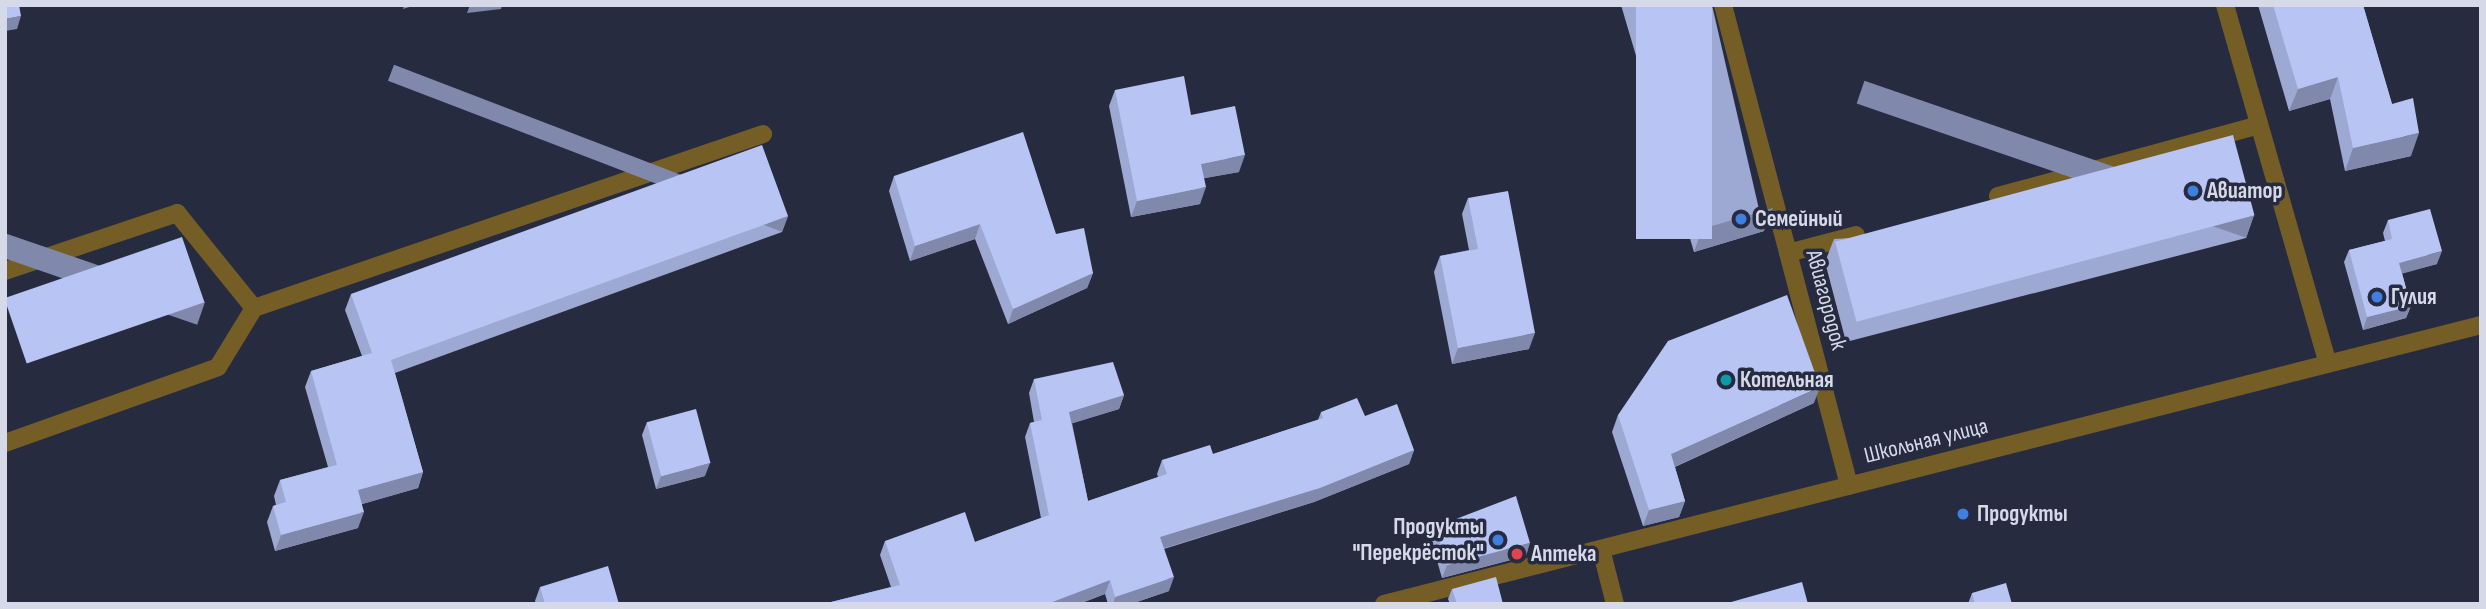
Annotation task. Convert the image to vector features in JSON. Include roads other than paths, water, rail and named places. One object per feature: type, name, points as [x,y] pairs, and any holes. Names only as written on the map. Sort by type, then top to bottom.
[{"type":"street","name":"Авиагородок","points":[[1723,5],[1849,486]]},
{"type":"street","points":[[2225,5],[2328,364]]},
{"type":"street","points":[[1977,202],[2259,125]]},
{"type":"street","points":[[5,443],[218,367],[254,308],[763,134]]},
{"type":"street","points":[[5,271],[177,213],[254,308]]},
{"type":"street","points":[[1788,253],[1882,228]]},
{"type":"street","name":"Школьная улица","points":[[1384,604],[2481,325]]},
{"type":"street","points":[[1601,549],[1615,604]]},
{"type":"place","name":"Авиатор","points":[[2193,191]]},
{"type":"place","name":"Семейный","points":[[1741,219]]},
{"type":"place","name":"Гулия","points":[[2377,297]]},
{"type":"place","name":"Котельная","points":[[1726,380]]},
{"type":"place","name":"Продукты","points":[[1963,514]]},
{"type":"place","name":"Продукты \"Перекрёсток\"","points":[[1498,540]]},
{"type":"place","name":"Аптека","points":[[1517,554]]}]
